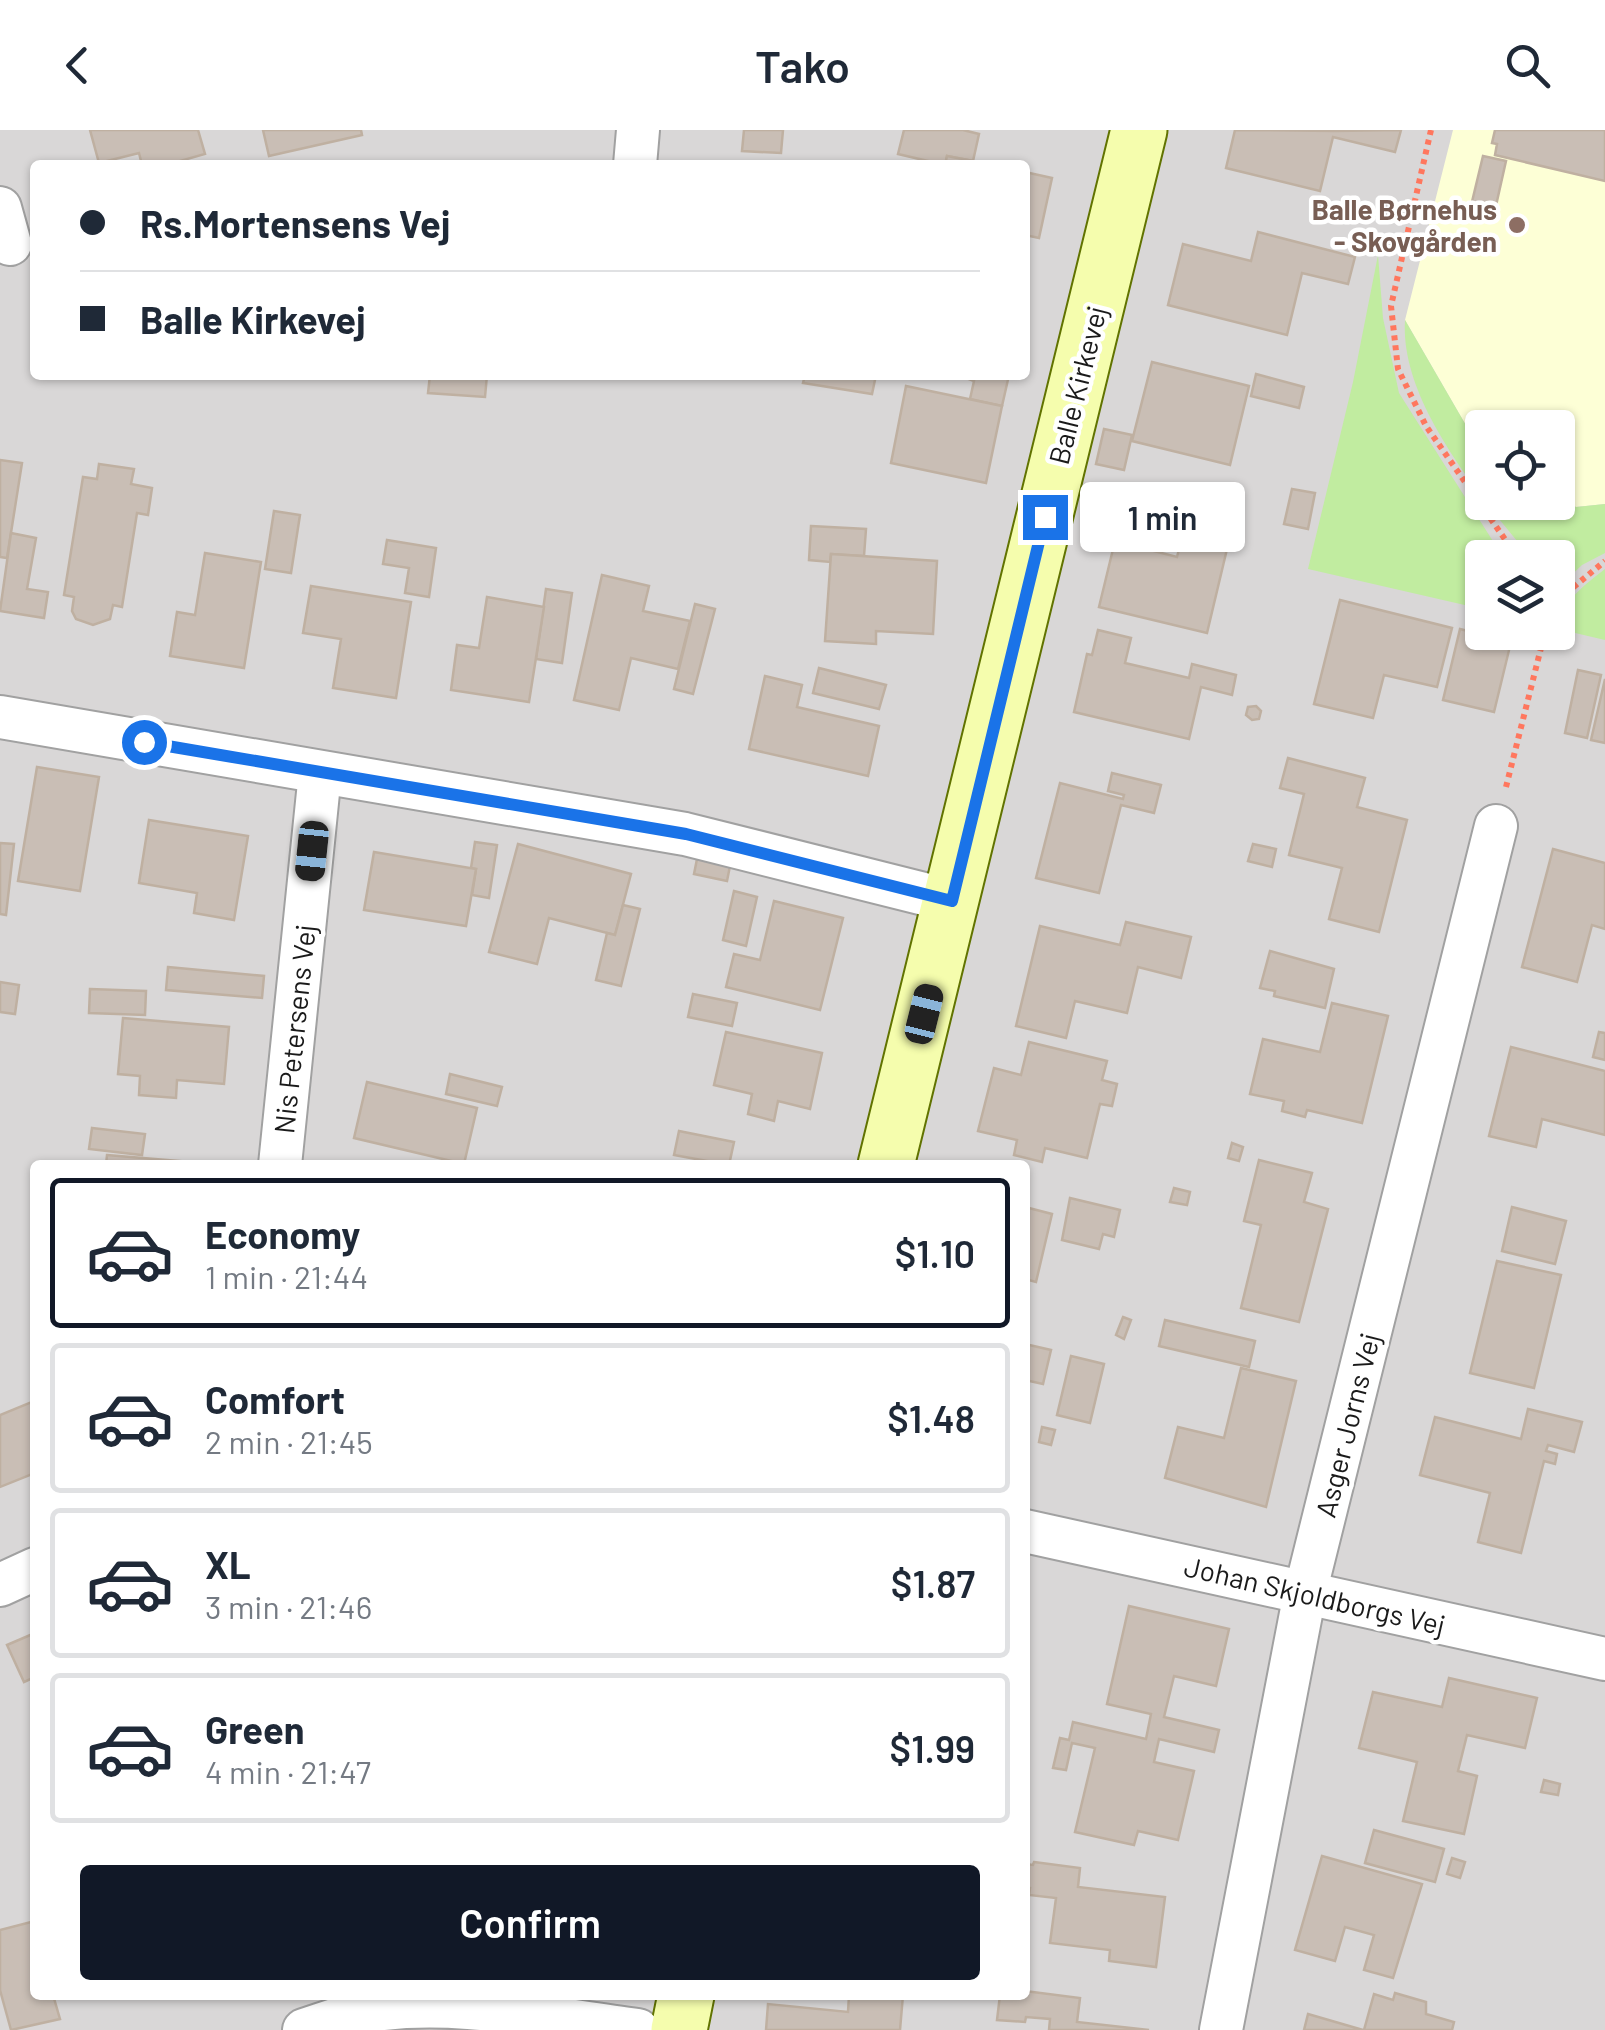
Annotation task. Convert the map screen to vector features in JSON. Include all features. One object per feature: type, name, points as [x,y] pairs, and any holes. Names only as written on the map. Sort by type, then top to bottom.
[{"type":"street","points":[[635,160],[638,130]]},
{"type":"street","name":"Balle Kirkevej","points":[[887,1160],[1138,130]]},
{"type":"street","points":[[0,717],[686,834],[952,901]]},
{"type":"street","name":"Nis Petersens Vej","points":[[281,1160],[320,773]]},
{"type":"street","name":"Asger Jorns Vej","points":[[1221,2030],[1305,1593],[1496,826]]},
{"type":"street","name":"Johan Skjoldborgs Vej","points":[[1030,1531],[1605,1660]]},
{"type":"street","points":[[0,1585],[30,1572]]},
{"type":"street","points":[[679,2030],[685,2000]]},
{"type":"street","points":[[304,2030],[359,2012],[423,2008],[469,2009],[638,2030]]},
{"type":"path","points":[[1431,130],[1392,306],[1398,369],[1426,426],[1505,540]]},
{"type":"path","points":[[1575,586],[1605,561]]},
{"type":"path","points":[[1496,826],[1540,650]]},
{"type":"shaded area","points":[[0,130],[1605,130],[1605,2030],[0,2030]]},
{"type":"shaded area","name":"Balle Børnehus - Skovgården","points":[[1453,130],[1605,130],[1605,504],[1575,506],[1575,410],[1465,410],[1465,424],[1405,320]]},
{"type":"green space","points":[[1378,255],[1383,318],[1399,393],[1465,497],[1465,520],[1480,520],[1492,540],[1465,540],[1465,605],[1308,569],[1353,382]]},
{"type":"green space","points":[[1405,320],[1465,424],[1465,474],[1428,414],[1410,367]]},
{"type":"green space","points":[[1605,504],[1605,553],[1575,572],[1575,540],[1516,540],[1500,520],[1575,520],[1575,506]]},
{"type":"green space","points":[[1605,569],[1605,640],[1575,633],[1575,595]]},
{"type":"building","points":[[90,130],[198,130],[205,154],[184,160],[141,160],[139,153],[98,160]]},
{"type":"building","points":[[263,130],[361,130],[362,135],[269,156]]},
{"type":"building","points":[[744,130],[783,130],[781,153],[742,151]]},
{"type":"building","points":[[904,130],[963,130],[979,134],[973,160],[947,156],[946,160],[924,160],[898,154]]},
{"type":"building","points":[[1235,130],[1401,130],[1395,152],[1333,137],[1320,191],[1226,168]]},
{"type":"building","points":[[1495,130],[1605,130],[1605,181],[1495,155]]},
{"type":"building","points":[[1483,156],[1506,161],[1495,210],[1471,206]]},
{"type":"building","points":[[1030,173],[1052,178],[1039,238],[1030,236]]},
{"type":"building","points":[[1258,232],[1355,257],[1348,284],[1302,273],[1287,335],[1168,305],[1183,244],[1251,261]]},
{"type":"building","points":[[1152,362],[1249,386],[1230,465],[1132,441]]},
{"type":"building","points":[[1256,374],[1304,387],[1299,408],[1251,396]]},
{"type":"building","points":[[429,380],[487,380],[485,397],[428,393]]},
{"type":"building","points":[[804,380],[875,380],[872,394],[803,383]]},
{"type":"building","points":[[1008,380],[1002,406],[970,399],[974,381]]},
{"type":"building","points":[[906,386],[1002,406],[986,483],[891,463]]},
{"type":"building","points":[[1104,429],[1132,435],[1124,470],[1096,464]]},
{"type":"building","points":[[0,460],[22,463],[7,558],[0,557]]},
{"type":"building","points":[[99,464],[134,469],[131,484],[152,488],[148,515],[137,513],[122,607],[113,605],[110,619],[93,625],[76,619],[72,611],[74,597],[64,595],[83,477],[97,479]]},
{"type":"building","points":[[1135,489],[1170,497],[1166,517],[1131,510]]},
{"type":"building","points":[[1292,489],[1315,493],[1308,529],[1284,524]]},
{"type":"building","points":[[274,511],[300,515],[291,573],[265,569]]},
{"type":"building","points":[[1187,518],[1232,528],[1207,633],[1099,607],[1115,541],[1177,557]]},
{"type":"building","points":[[811,526],[866,529],[864,556],[831,554],[830,562],[809,560]]},
{"type":"building","points":[[11,533],[36,538],[27,589],[48,592],[44,618],[0,611]]},
{"type":"building","points":[[387,540],[436,548],[429,597],[405,593],[409,568],[383,564]]},
{"type":"building","points":[[205,553],[261,562],[244,668],[170,656],[177,612],[195,615]]},
{"type":"building","points":[[831,554],[937,561],[933,634],[876,631],[876,644],[825,641]]},
{"type":"building","points":[[602,575],[649,586],[643,611],[690,621],[678,669],[631,658],[619,710],[574,700]]},
{"type":"building","points":[[311,586],[411,602],[396,698],[333,688],[341,639],[303,633]]},
{"type":"building","points":[[546,589],[572,593],[562,663],[536,659]]},
{"type":"building","points":[[487,597],[544,607],[529,702],[451,690],[457,645],[479,648]]},
{"type":"building","points":[[1340,600],[1452,628],[1437,687],[1384,675],[1373,718],[1314,704]]},
{"type":"building","points":[[695,604],[715,609],[693,694],[674,689]]},
{"type":"building","points":[[1460,629],[1465,630],[1465,650],[1509,650],[1494,712],[1443,700]]},
{"type":"building","points":[[1098,630],[1131,638],[1125,663],[1189,678],[1192,664],[1236,675],[1232,695],[1201,687],[1189,739],[1074,712],[1087,654],[1092,655]]},
{"type":"building","points":[[819,668],[886,685],[879,709],[813,693]]},
{"type":"building","points":[[1578,670],[1601,675],[1587,738],[1565,733]]},
{"type":"building","points":[[765,676],[802,685],[797,707],[879,726],[868,776],[749,749]]},
{"type":"building","points":[[1605,679],[1605,743],[1591,740]]},
{"type":"building","points":[[1256,706],[1261,711],[1259,719],[1252,720],[1246,715],[1248,707]]},
{"type":"building","points":[[1288,758],[1365,778],[1357,807],[1407,820],[1379,932],[1329,919],[1342,868],[1289,855],[1304,794],[1280,788]]},
{"type":"building","points":[[37,767],[99,777],[80,891],[18,881]]},
{"type":"building","points":[[1112,773],[1161,785],[1154,813],[1121,805],[1099,893],[1036,878],[1060,783],[1123,799],[1124,795],[1108,791]]},
{"type":"building","points":[[149,820],[248,836],[234,920],[194,913],[197,893],[139,883]]},
{"type":"building","points":[[475,842],[497,845],[489,898],[472,895]]},
{"type":"building","points":[[0,843],[14,844],[6,915],[0,914]]},
{"type":"building","points":[[518,844],[631,874],[615,935],[549,918],[537,964],[489,952]]},
{"type":"building","points":[[1253,844],[1276,849],[1272,867],[1248,861]]},
{"type":"building","points":[[1553,849],[1605,863],[1605,929],[1592,925],[1577,982],[1522,967]]},
{"type":"building","points":[[374,852],[476,869],[466,926],[364,910]]},
{"type":"building","points":[[698,854],[731,861],[727,881],[694,874]]},
{"type":"building","points":[[734,891],[757,897],[746,946],[723,940]]},
{"type":"building","points":[[774,901],[843,918],[820,1010],[726,987],[734,954],[760,960]]},
{"type":"building","points":[[623,905],[640,909],[621,986],[596,980],[607,933],[615,935]]},
{"type":"building","points":[[1126,922],[1191,937],[1181,978],[1138,967],[1127,1013],[1075,1001],[1066,1038],[1016,1026],[1040,926],[1120,945]]},
{"type":"building","points":[[1270,951],[1334,969],[1325,1008],[1274,996],[1275,991],[1260,988]]},
{"type":"building","points":[[168,967],[264,976],[262,998],[166,990]]},
{"type":"building","points":[[0,982],[19,985],[15,1014],[0,1012]]},
{"type":"building","points":[[90,989],[146,991],[145,1015],[89,1013]]},
{"type":"building","points":[[693,994],[737,1003],[732,1026],[688,1017]]},
{"type":"building","points":[[1332,1003],[1388,1016],[1362,1123],[1307,1110],[1305,1117],[1282,1111],[1284,1101],[1250,1094],[1263,1039],[1320,1052]]},
{"type":"building","points":[[123,1018],[229,1027],[224,1084],[177,1080],[176,1098],[139,1095],[140,1076],[118,1074]]},
{"type":"building","points":[[726,1032],[822,1053],[810,1109],[778,1101],[774,1121],[748,1114],[752,1094],[714,1085]]},
{"type":"building","points":[[1599,1032],[1605,1033],[1605,1060],[1593,1057]]},
{"type":"building","points":[[1029,1042],[1107,1061],[1102,1080],[1117,1084],[1112,1106],[1100,1104],[1087,1158],[1045,1148],[1042,1162],[1014,1155],[1017,1140],[978,1131],[994,1068],[1021,1075]]},
{"type":"building","points":[[1511,1047],[1605,1071],[1605,1135],[1542,1119],[1536,1147],[1489,1136]]},
{"type":"building","points":[[450,1074],[502,1087],[497,1106],[446,1094]]},
{"type":"building","points":[[367,1082],[477,1108],[465,1160],[447,1160],[354,1138]]},
{"type":"building","points":[[92,1128],[145,1134],[142,1155],[89,1149]]},
{"type":"building","points":[[679,1131],[734,1142],[730,1160],[674,1155]]},
{"type":"building","points":[[1232,1143],[1243,1147],[1239,1161],[1228,1158]]},
{"type":"building","points":[[107,1155],[166,1160],[106,1160]]},
{"type":"building","points":[[1259,1160],[1312,1173],[1304,1202],[1328,1209],[1299,1322],[1241,1308],[1261,1225],[1244,1221]]},
{"type":"building","points":[[1174,1188],[1190,1192],[1187,1205],[1170,1202]]},
{"type":"building","points":[[1070,1198],[1120,1210],[1114,1237],[1103,1234],[1099,1249],[1062,1240]]},
{"type":"building","points":[[1512,1207],[1566,1221],[1555,1264],[1502,1251]]},
{"type":"building","points":[[1030,1208],[1052,1214],[1036,1282],[1030,1280]]},
{"type":"building","points":[[1497,1261],[1561,1275],[1534,1388],[1470,1373]]},
{"type":"building","points":[[1123,1317],[1131,1320],[1124,1339],[1116,1335]]},
{"type":"building","points":[[1165,1320],[1255,1341],[1249,1367],[1159,1346]]},
{"type":"building","points":[[1030,1345],[1051,1350],[1043,1384],[1030,1381]]},
{"type":"building","points":[[1071,1356],[1104,1364],[1090,1423],[1057,1415]]},
{"type":"building","points":[[1241,1368],[1296,1381],[1266,1507],[1165,1478],[1178,1427],[1224,1438]]},
{"type":"building","points":[[30,1403],[30,1475],[0,1487],[0,1415]]},
{"type":"building","points":[[1528,1409],[1582,1422],[1574,1452],[1548,1445],[1546,1451],[1557,1454],[1555,1464],[1544,1461],[1521,1553],[1478,1542],[1490,1493],[1420,1475],[1435,1417],[1521,1439]]},
{"type":"building","points":[[1042,1427],[1055,1430],[1051,1445],[1039,1442]]},
{"type":"building","points":[[1129,1606],[1229,1629],[1216,1686],[1174,1676],[1164,1717],[1219,1730],[1214,1752],[1159,1739],[1154,1762],[1194,1771],[1178,1840],[1138,1831],[1134,1845],[1075,1832],[1095,1748],[1072,1743],[1066,1770],[1053,1768],[1060,1738],[1069,1740],[1073,1722],[1146,1739],[1151,1714],[1107,1704]]},
{"type":"building","points":[[30,1635],[30,1679],[24,1682],[7,1645]]},
{"type":"building","points":[[1449,1678],[1537,1698],[1525,1748],[1467,1735],[1458,1771],[1477,1776],[1464,1834],[1403,1821],[1417,1762],[1359,1748],[1373,1692],[1442,1707]]},
{"type":"building","points":[[1544,1780],[1560,1784],[1558,1795],[1541,1792]]},
{"type":"building","points":[[1374,1830],[1444,1849],[1435,1882],[1365,1863]]},
{"type":"building","points":[[1322,1856],[1422,1884],[1393,1978],[1364,1970],[1374,1935],[1345,1927],[1335,1961],[1295,1950]]},
{"type":"building","points":[[1452,1858],[1465,1862],[1460,1878],[1447,1874]]},
{"type":"building","points":[[1034,1862],[1080,1868],[1078,1887],[1165,1897],[1156,1967],[1109,1961],[1110,1950],[1050,1943],[1056,1898],[1030,1895],[1030,1865]]},
{"type":"building","points":[[30,1922],[30,2000],[54,2000],[60,2019],[11,2030],[0,1990],[0,1930]]},
{"type":"building","points":[[1030,1992],[1080,1998],[1077,2022],[1149,2030],[1049,2030],[1050,2019],[997,2020],[999,2000],[1030,2000]]},
{"type":"building","points":[[1395,1993],[1426,2002],[1426,2014],[1454,2022],[1452,2030],[1364,2030],[1374,1994],[1393,2000]]},
{"type":"building","points":[[849,2000],[903,2000],[900,2030],[766,2030],[768,2004],[848,2012]]},
{"type":"building","points":[[1308,2014],[1363,2030],[1304,2030]]},
{"type":"place","name":"Balle Børnehus - Skovgården","points":[[1517,225]]},
{"type":"route","points":[[144,742],[686,834],[952,901],[1045,517]]}]
